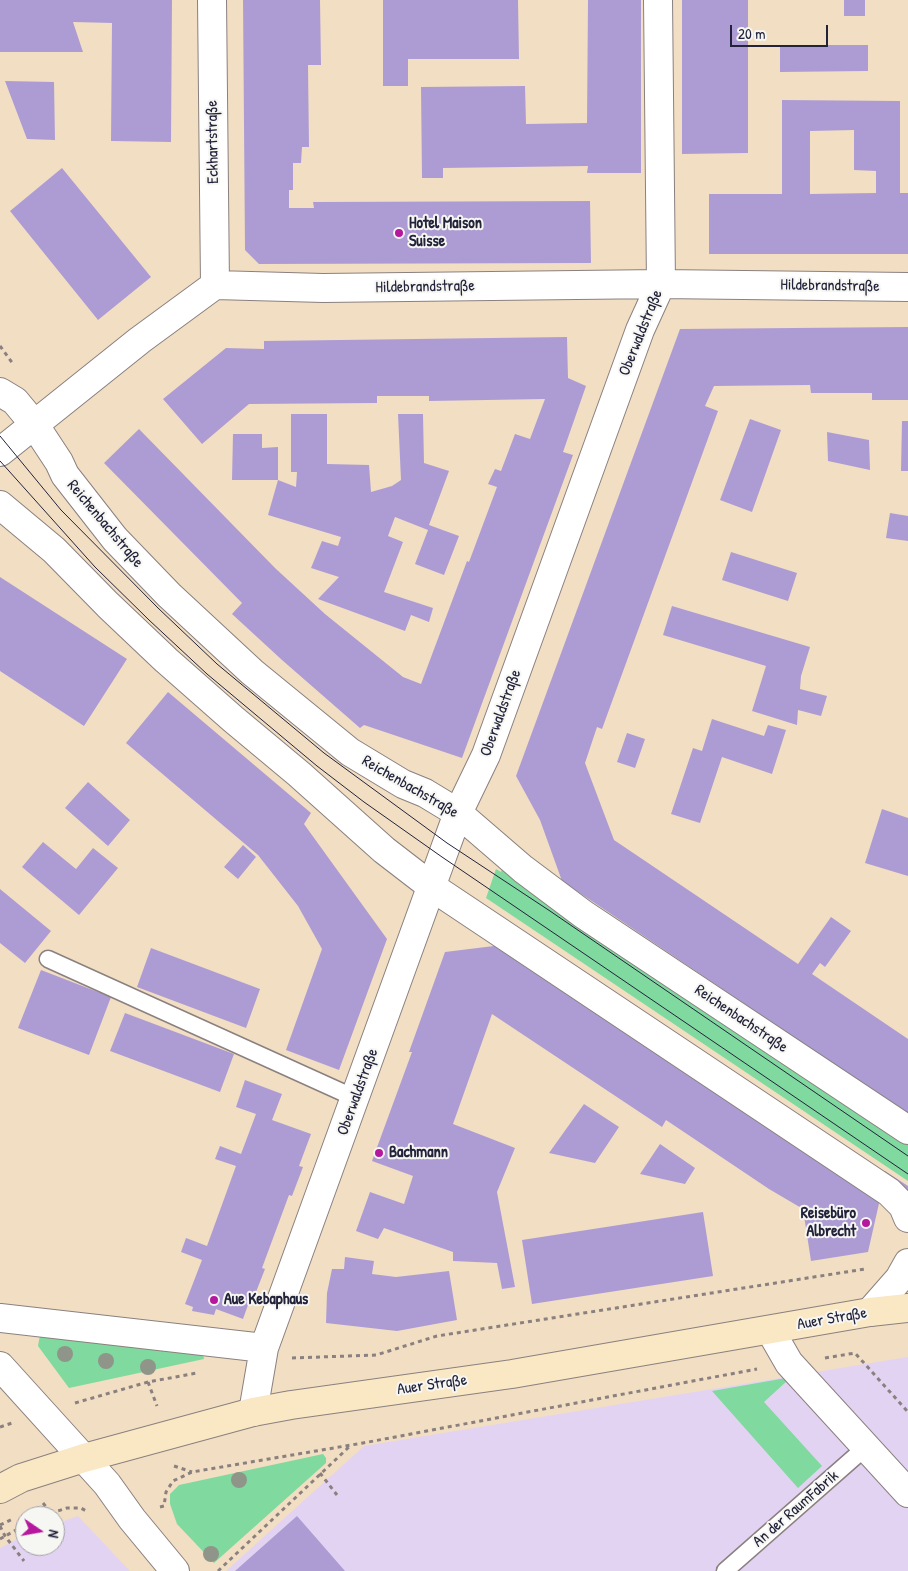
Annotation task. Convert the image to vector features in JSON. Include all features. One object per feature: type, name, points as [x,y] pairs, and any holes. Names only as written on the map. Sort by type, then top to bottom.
[{"type":"main road","points":[[870,1312],[908,1295]]},
{"type":"main road","name":"Auer Straße","points":[[0,1489],[22,1478],[84,1458],[252,1412],[512,1374],[870,1312],[908,1308]]},
{"type":"street","name":"Eckhartstraße","points":[[212,0],[215,285]]},
{"type":"street","name":"Oberwaldstraße","points":[[252,1412],[263,1355],[355,1098],[458,814],[486,755],[640,330],[661,284],[658,0]]},
{"type":"street","name":"Hildebrandstraße","points":[[215,285],[333,288],[661,284],[908,287]]},
{"type":"street","points":[[0,452],[140,340],[215,285]]},
{"type":"street","name":"Reichenbachstraße","points":[[0,392],[15,401],[34,424],[59,462],[65,475],[115,539],[169,595],[252,672],[350,752],[396,780],[425,793],[458,814],[523,868],[583,914],[908,1130]]},
{"type":"street","points":[[0,505],[54,550],[147,642],[232,719],[299,774],[384,850],[432,887],[889,1192],[903,1206],[908,1218]]},
{"type":"street","points":[[870,1312],[899,1279],[908,1263]]},
{"type":"street","points":[[5,1318],[263,1355]]},
{"type":"street","points":[[770,1330],[789,1363],[908,1493]]},
{"type":"street","points":[[0,1366],[107,1484],[132,1519],[174,1571]]},
{"type":"lane","points":[[48,959],[355,1098]]},
{"type":"lane","name":"An der RaumFabrik","points":[[725,1571],[866,1447]]},
{"type":"path","points":[[0,346],[14,365]]},
{"type":"path","points":[[263,1355],[376,1355],[437,1336],[869,1269]]},
{"type":"path","points":[[855,1353],[908,1412]]},
{"type":"path","points":[[0,1427],[148,1382],[204,1372]]},
{"type":"path","points":[[192,1472],[351,1445],[680,1383]]},
{"type":"path","points":[[218,1571],[351,1445]]},
{"type":"path","points":[[320,1473],[337,1495]]},
{"type":"path","points":[[0,1526],[5,1536],[24,1561]]},
{"type":"path","points":[[0,1539],[15,1530]]},
{"type":"shaded area","points":[[908,1357],[908,1571],[226,1571],[364,1446]]},
{"type":"shaded area","points":[[78,1516],[130,1571],[0,1571],[0,1548],[15,1540],[15,1556],[65,1556],[65,1521]]},
{"type":"green space","points":[[504,862],[908,1142],[908,1181],[486,898],[496,869],[501,872]]},
{"type":"green space","points":[[40,1335],[203,1354],[204,1359],[69,1388],[38,1346]]},
{"type":"green space","points":[[786,1378],[787,1381],[764,1402],[822,1466],[798,1488],[712,1391]]},
{"type":"green space","points":[[323,1454],[326,1458],[326,1463],[214,1563],[177,1524],[170,1504],[170,1494],[179,1485]]},
{"type":"building","points":[[0,0],[172,0],[171,142],[111,141],[112,23],[73,22],[83,52],[0,52]]},
{"type":"building","points":[[243,0],[320,0],[321,65],[308,65],[309,147],[302,147],[301,163],[293,163],[293,190],[289,190],[289,208],[314,208],[313,202],[590,201],[591,263],[259,264],[245,250]]},
{"type":"building","points":[[383,0],[518,0],[519,59],[408,59],[408,86],[383,86]]},
{"type":"building","points":[[588,0],[641,0],[641,173],[587,173],[588,166],[443,168],[443,178],[422,178],[421,87],[525,86],[526,124],[587,123]]},
{"type":"building","points":[[682,0],[748,0],[748,153],[682,154]]},
{"type":"building","points":[[844,0],[865,0],[865,16],[844,16]]},
{"type":"building","points":[[780,45],[868,45],[868,71],[780,72]]},
{"type":"building","points":[[5,81],[54,82],[55,140],[27,139]]},
{"type":"building","points":[[782,100],[900,101],[900,193],[908,193],[908,254],[709,254],[709,194],[782,194]],"holes":[[[854,130],[854,170],[876,171],[876,193],[810,194],[810,131]]]},
{"type":"building","points":[[62,168],[151,277],[98,320],[10,211]]},
{"type":"building","points":[[908,327],[908,400],[872,400],[872,393],[811,393],[810,385],[714,386],[705,406],[718,411],[602,729],[597,727],[585,763],[614,840],[798,964],[831,917],[851,931],[825,967],[820,963],[812,974],[908,1039],[908,1114],[562,881],[540,820],[516,776],[680,329]]},
{"type":"building","points":[[567,337],[568,378],[586,386],[563,452],[573,455],[462,758],[364,725],[360,728],[232,614],[242,603],[104,463],[139,429],[275,568],[325,614],[403,677],[421,684],[497,487],[488,484],[495,469],[501,471],[515,434],[530,439],[545,399],[429,401],[429,396],[377,396],[377,403],[249,404],[202,444],[163,399],[226,348],[264,349],[264,341]]},
{"type":"building","points":[[291,414],[327,414],[327,464],[369,465],[371,492],[392,486],[401,480],[398,414],[423,414],[424,463],[449,471],[429,525],[459,536],[444,575],[415,564],[428,530],[395,517],[388,536],[403,542],[384,592],[433,608],[429,622],[411,615],[405,631],[318,599],[339,577],[311,568],[322,541],[338,546],[341,537],[268,515],[278,480],[296,487],[297,472],[291,472]]},
{"type":"building","points":[[750,419],[781,430],[752,512],[720,500]]},
{"type":"building","points":[[902,421],[908,421],[908,471],[901,471]]},
{"type":"building","points":[[827,432],[869,440],[870,470],[828,461]]},
{"type":"building","points":[[233,434],[262,434],[262,448],[278,447],[278,480],[232,480]]},
{"type":"building","points":[[890,513],[908,516],[908,541],[886,538]]},
{"type":"building","points":[[731,552],[797,573],[788,601],[722,580]]},
{"type":"building","points":[[0,577],[127,659],[84,726],[0,671]]},
{"type":"building","points":[[672,606],[810,647],[801,676],[800,689],[827,696],[821,716],[798,710],[797,725],[752,711],[766,666],[663,635]]},
{"type":"building","points":[[168,692],[311,813],[304,824],[387,939],[339,1070],[286,1050],[322,949],[298,906],[258,855],[126,743]]},
{"type":"building","points":[[712,719],[764,736],[768,725],[786,730],[772,774],[722,757],[700,823],[671,814],[693,748],[702,751]]},
{"type":"building","points":[[627,733],[645,739],[635,768],[617,762]]},
{"type":"building","points":[[88,782],[130,820],[108,846],[65,808]]},
{"type":"building","points":[[882,809],[908,818],[908,876],[865,863]]},
{"type":"building","points":[[43,842],[76,869],[93,848],[118,868],[79,915],[22,867]]},
{"type":"building","points":[[243,845],[256,857],[238,879],[224,867]]},
{"type":"building","points":[[0,889],[51,931],[25,963],[0,943]]},
{"type":"building","points":[[502,945],[880,1199],[868,1252],[811,1261],[803,1209],[769,1189],[666,1120],[662,1127],[492,1014],[453,1124],[515,1148],[497,1192],[515,1287],[502,1289],[497,1263],[453,1261],[453,1252],[384,1228],[378,1239],[356,1231],[370,1192],[404,1204],[413,1176],[372,1161],[412,1052],[409,1052],[445,952]]},
{"type":"building","points":[[151,948],[260,989],[246,1028],[137,987]]},
{"type":"building","points":[[41,970],[111,997],[89,1055],[18,1028]]},
{"type":"building","points":[[125,1013],[234,1054],[220,1092],[110,1051]]},
{"type":"building","points":[[245,1080],[282,1094],[272,1120],[311,1134],[299,1166],[303,1167],[292,1196],[289,1195],[262,1268],[265,1269],[256,1292],[253,1291],[243,1319],[216,1309],[214,1315],[192,1311],[193,1307],[185,1304],[202,1260],[181,1252],[186,1238],[207,1246],[236,1166],[215,1159],[220,1146],[241,1154],[256,1114],[236,1107]]},
{"type":"building","points":[[584,1104],[619,1127],[595,1163],[549,1153]]},
{"type":"building","points":[[660,1144],[695,1168],[685,1184],[640,1174]]},
{"type":"building","points":[[885,1171],[908,1186],[908,1194],[881,1176]]},
{"type":"building","points":[[703,1212],[713,1276],[532,1304],[522,1240]]},
{"type":"building","points":[[345,1257],[374,1261],[372,1274],[396,1277],[449,1271],[457,1320],[397,1331],[326,1323],[327,1293],[332,1269],[344,1269]]},
{"type":"building","points":[[297,1516],[345,1571],[235,1571]]},
{"type":"tram line","points":[[0,436],[61,510],[158,608],[217,664],[324,753],[447,843],[550,911],[908,1156]]},
{"type":"tram line","points":[[0,461],[95,567],[149,620],[207,674],[317,766],[442,857],[908,1174]]},
{"type":"place","name":"Hotel Maison Suisse","points":[[399,233]]},
{"type":"place","name":"Bachmann","points":[[379,1153]]},
{"type":"place","name":"Reisebüro Albrecht","points":[[866,1223]]},
{"type":"place","name":"Aue Kebaphaus","points":[[214,1300]]}]
